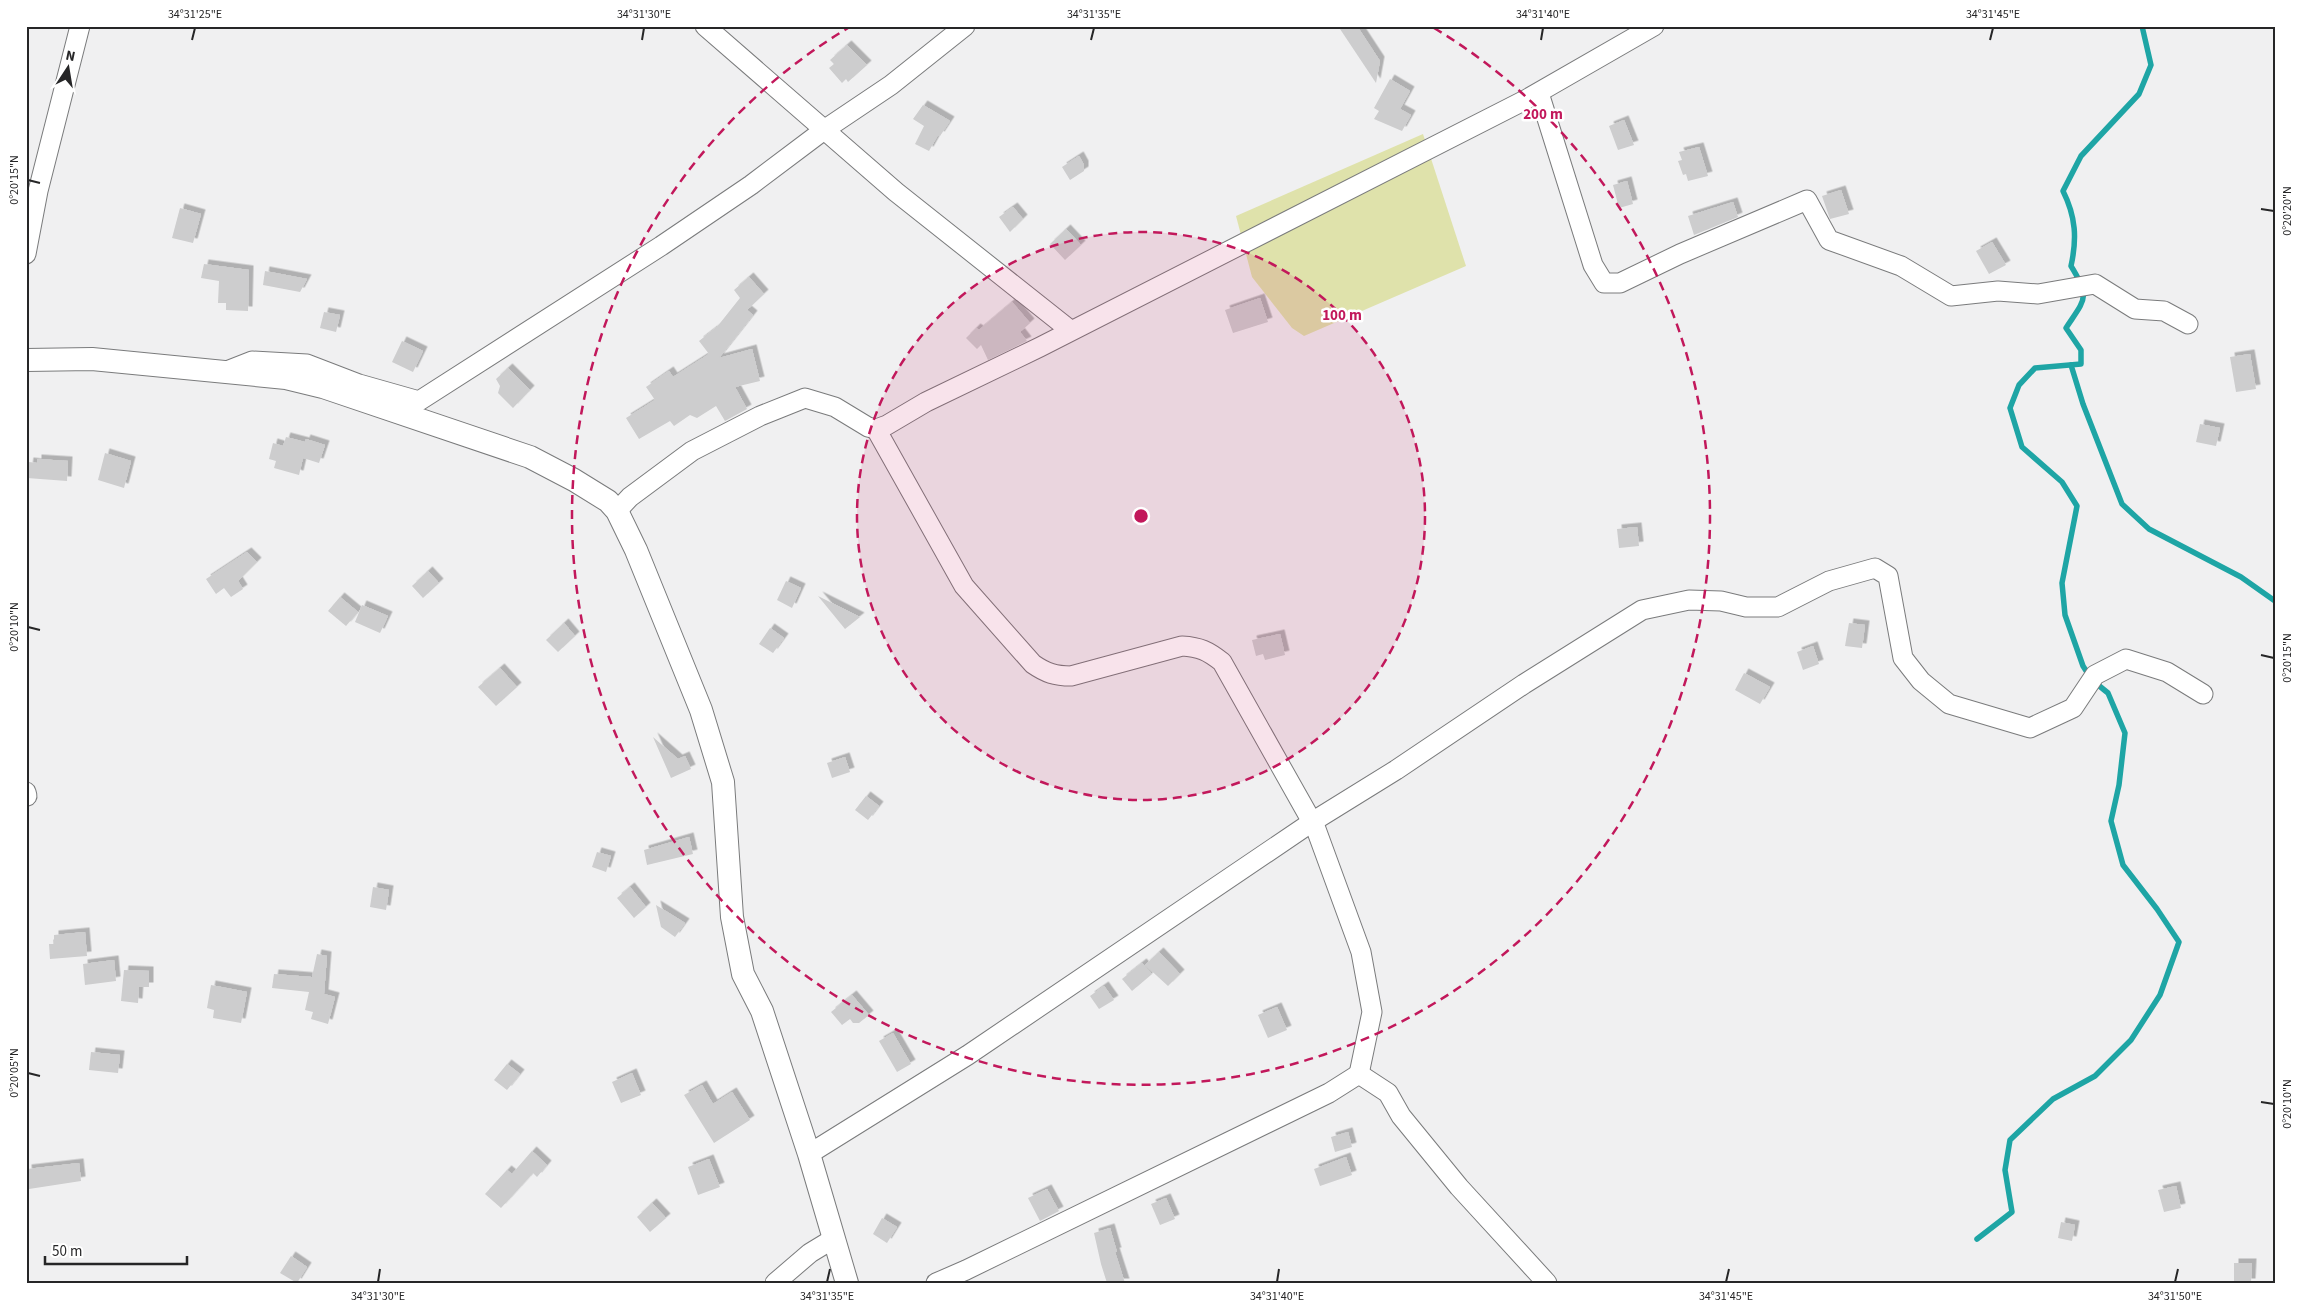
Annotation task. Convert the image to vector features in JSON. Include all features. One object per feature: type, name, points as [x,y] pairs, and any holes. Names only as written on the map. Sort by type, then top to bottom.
[{"type":"street","points":[[26,254],[38,191],[80,26]]},
{"type":"street","points":[[705,26],[896,192],[1070,330]]},
{"type":"street","points":[[224,372],[252,361],[307,364],[359,384],[419,401],[662,246],[751,185],[824,130],[891,85],[964,26]]},
{"type":"street","points":[[617,511],[630,497],[692,451],[760,416],[805,398],[835,408],[868,427],[876,429],[1386,172],[1539,92],[1654,26]]},
{"type":"street","points":[[1539,92],[1593,265],[1604,283],[1620,283],[1680,254],[1808,200],[1829,240],[1901,266],[1951,296],[1998,291],[2038,294],[2095,284],[2135,309],[2164,311],[2188,324]]},
{"type":"street","points":[[26,360],[92,359],[286,378],[323,387],[530,457],[574,480],[608,501],[617,511],[636,550],[701,710],[718,761],[723,782],[736,942],[743,974],[762,1011],[810,1154],[846,1283]]},
{"type":"street","points":[[876,429],[893,463],[964,586],[1033,664],[1047,673],[1058,676],[1071,676],[1182,646],[1199,647],[1210,652],[1222,662],[1312,822],[1362,961],[1372,1012],[1359,1074],[1329,1093],[936,1283]]},
{"type":"street","points":[[810,1154],[968,1056],[1312,822],[1396,770],[1524,684],[1642,610],[1689,600],[1720,601],[1746,607],[1778,607],[1829,581],[1875,568],[1888,576],[1903,658],[1921,681],[1949,704],[2030,728],[2073,708],[2096,675],[2126,659],[2167,672],[2203,694]]},
{"type":"street","points":[[1359,1074],[1388,1093],[1401,1116],[1459,1188],[1547,1283]]},
{"type":"street","points":[[775,1283],[810,1253],[833,1239]]},
{"type":"green space","points":[[1423,134],[1466,266],[1304,336],[1292,328],[1252,277],[1236,216]]},
{"type":"building","points":[[1338,26],[1357,26],[1380,61],[1376,83]]},
{"type":"building","points":[[847,45],[867,65],[848,82],[846,79],[842,83],[829,68],[834,64],[830,60]]},
{"type":"building","points":[[1390,79],[1410,91],[1400,109],[1411,115],[1402,131],[1374,119],[1379,111],[1374,108]]},
{"type":"building","points":[[923,105],[950,121],[940,136],[938,135],[929,151],[915,144],[924,126],[913,119]]},
{"type":"building","points":[[1624,120],[1634,145],[1618,150],[1609,126]]},
{"type":"building","points":[[1699,147],[1708,176],[1688,181],[1686,174],[1683,175],[1678,161],[1682,160],[1679,152]]},
{"type":"building","points":[[1079,156],[1084,165],[1084,171],[1070,180],[1062,167]]},
{"type":"building","points":[[1627,181],[1633,204],[1619,208],[1613,185]]},
{"type":"building","points":[[1841,190],[1849,214],[1830,219],[1822,196]]},
{"type":"building","points":[[1733,202],[1738,217],[1694,235],[1688,216]]},
{"type":"building","points":[[1013,207],[1023,219],[1010,232],[999,217]]},
{"type":"building","points":[[180,208],[201,214],[193,243],[172,238]]},
{"type":"building","points":[[1066,229],[1081,245],[1065,260],[1050,244]]},
{"type":"building","points":[[1992,242],[2006,265],[1989,274],[1976,251]]},
{"type":"building","points":[[204,264],[249,270],[248,311],[226,310],[226,303],[218,303],[219,281],[201,278]]},
{"type":"building","points":[[265,271],[307,279],[300,292],[263,285]]},
{"type":"building","points":[[749,277],[764,294],[747,310],[753,315],[719,358],[752,349],[760,381],[735,387],[747,409],[725,421],[716,406],[697,418],[690,415],[674,426],[670,421],[639,439],[626,418],[655,400],[646,387],[669,371],[673,377],[709,354],[699,341],[717,327],[740,298],[734,290]]},
{"type":"building","points":[[1260,298],[1268,322],[1233,333],[1225,310]]},
{"type":"building","points":[[1012,302],[1030,323],[1020,332],[1027,341],[988,360],[981,345],[977,349],[966,338],[976,328],[979,330]]},
{"type":"building","points":[[324,312],[340,315],[336,332],[320,328]]},
{"type":"building","points":[[402,341],[423,351],[413,372],[392,362]]},
{"type":"building","points":[[2250,354],[2256,389],[2236,392],[2230,357]]},
{"type":"building","points":[[508,368],[530,390],[513,408],[498,393],[500,386],[496,379]]},
{"type":"building","points":[[2200,424],[2220,428],[2216,446],[2196,442]]},
{"type":"building","points":[[286,437],[305,442],[306,439],[325,445],[319,463],[303,458],[299,475],[274,468],[276,461],[269,459],[273,443],[283,446]]},
{"type":"building","points":[[105,453],[131,461],[124,488],[98,480]]},
{"type":"building","points":[[37,459],[68,461],[67,481],[27,478],[29,462],[37,463]]},
{"type":"building","points":[[1637,527],[1639,546],[1619,548],[1617,529]]},
{"type":"building","points":[[247,552],[257,562],[238,581],[243,589],[231,597],[224,588],[216,594],[206,579]]},
{"type":"building","points":[[428,571],[439,583],[423,598],[412,586]]},
{"type":"building","points":[[786,581],[801,588],[792,608],[777,600]]},
{"type":"building","points":[[818,596],[860,617],[845,629]]},
{"type":"building","points":[[340,597],[358,612],[346,626],[328,611]]},
{"type":"building","points":[[362,605],[388,616],[380,633],[355,622]]},
{"type":"building","points":[[564,623],[575,636],[558,652],[546,640]]},
{"type":"building","points":[[1849,623],[1865,625],[1862,648],[1845,646]]},
{"type":"building","points":[[770,628],[784,638],[773,653],[759,644]]},
{"type":"building","points":[[1280,634],[1285,655],[1265,660],[1263,654],[1256,656],[1252,640]]},
{"type":"building","points":[[1813,646],[1819,664],[1803,670],[1797,652]]},
{"type":"building","points":[[500,668],[517,687],[496,706],[478,687]]},
{"type":"building","points":[[1744,673],[1770,687],[1760,704],[1735,690]]},
{"type":"building","points":[[653,737],[678,759],[685,756],[691,769],[671,778]]},
{"type":"building","points":[[845,757],[850,772],[832,778],[827,763]]},
{"type":"building","points":[[866,796],[879,806],[868,820],[855,810]]},
{"type":"building","points":[[689,837],[693,854],[647,865],[644,850]]},
{"type":"building","points":[[597,852],[611,856],[606,872],[592,867]]},
{"type":"building","points":[[373,887],[389,890],[386,910],[370,907]]},
{"type":"building","points":[[630,887],[646,907],[634,918],[617,898]]},
{"type":"building","points":[[656,905],[685,923],[675,937],[661,927]]},
{"type":"building","points":[[85,932],[87,956],[50,959],[49,944],[54,944],[54,935]]},
{"type":"building","points":[[1159,952],[1180,974],[1168,986],[1145,965]]},
{"type":"building","points":[[317,954],[327,956],[324,994],[335,997],[328,1024],[311,1019],[313,1012],[305,1010],[309,992],[272,988],[274,974],[312,977]]},
{"type":"building","points":[[114,960],[116,981],[85,985],[83,964]]},
{"type":"building","points":[[1142,963],[1152,974],[1132,991],[1122,979]]},
{"type":"building","points":[[124,970],[149,971],[149,987],[139,987],[138,1003],[121,1001]]},
{"type":"building","points":[[211,985],[247,992],[241,1023],[213,1018],[214,1010],[207,1008]]},
{"type":"building","points":[[1104,986],[1114,1000],[1099,1009],[1090,996]]},
{"type":"building","points":[[852,995],[869,1015],[859,1023],[853,1023],[850,1019],[842,1025],[831,1012]]},
{"type":"building","points":[[1277,1007],[1287,1030],[1268,1038],[1258,1015]]},
{"type":"building","points":[[893,1033],[911,1064],[897,1072],[879,1041]]},
{"type":"building","points":[[91,1052],[120,1055],[118,1073],[89,1070]]},
{"type":"building","points":[[507,1064],[520,1074],[507,1090],[494,1080]]},
{"type":"building","points":[[632,1073],[641,1095],[621,1103],[612,1082]]},
{"type":"building","points":[[702,1085],[713,1104],[732,1092],[750,1120],[714,1143],[684,1095]]},
{"type":"building","points":[[1348,1132],[1352,1147],[1335,1152],[1331,1137]]},
{"type":"building","points":[[532,1151],[547,1165],[537,1177],[533,1173],[501,1208],[485,1194],[507,1170],[512,1174]]},
{"type":"building","points":[[1346,1157],[1352,1175],[1320,1186],[1314,1169]]},
{"type":"building","points":[[709,1159],[720,1187],[698,1195],[688,1167]]},
{"type":"building","points":[[79,1163],[81,1181],[29,1189],[27,1169]]},
{"type":"building","points":[[2176,1186],[2181,1208],[2164,1212],[2158,1190]]},
{"type":"building","points":[[1047,1189],[1059,1211],[1040,1221],[1028,1198]]},
{"type":"building","points":[[1166,1198],[1175,1219],[1160,1225],[1151,1204]]},
{"type":"building","points":[[652,1203],[666,1218],[650,1232],[637,1217]]},
{"type":"building","points":[[882,1218],[897,1227],[887,1243],[873,1234]]},
{"type":"building","points":[[2061,1222],[2075,1225],[2072,1241],[2058,1238]]},
{"type":"building","points":[[1110,1228],[1125,1283],[1107,1283],[1101,1264],[1094,1233]]},
{"type":"building","points":[[291,1256],[307,1267],[297,1283],[280,1273]]},
{"type":"building","points":[[2234,1263],[2252,1263],[2251,1283],[2234,1283]]},
{"type":"waterway","points":[[1977,1239],[2012,1212],[2005,1170],[2010,1140],[2053,1099],[2095,1076],[2131,1040],[2160,995],[2179,942],[2157,909],[2123,865],[2111,821],[2119,785],[2125,733],[2108,693],[2092,680],[2083,666],[2065,615],[2062,583],[2077,506],[2062,482],[2022,447],[2010,408],[2019,385],[2035,368],[2081,364],[2081,350],[2066,328],[2078,311],[2083,298],[2083,292],[2071,266],[2075,237],[2071,210],[2063,191],[2081,156],[2139,94],[2151,65],[2142,26]]},
{"type":"waterway","points":[[2071,365],[2083,404],[2122,504],[2149,529],[2241,577],[2275,601]]}]
